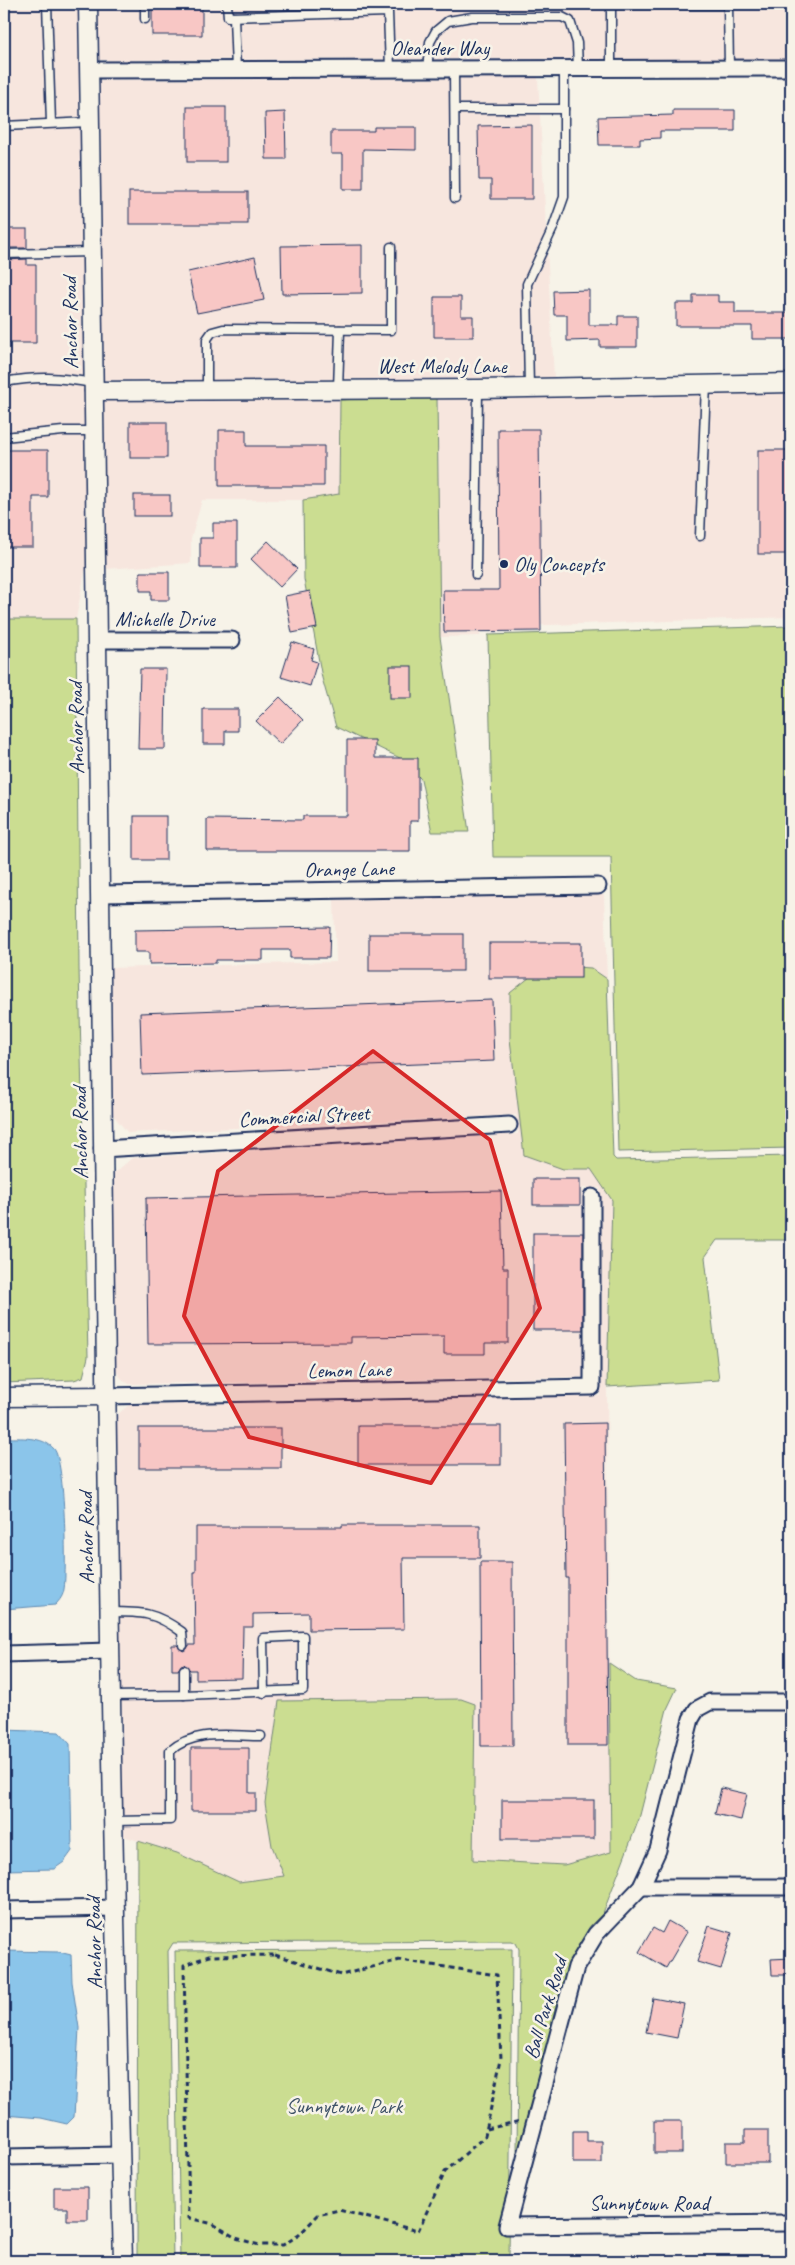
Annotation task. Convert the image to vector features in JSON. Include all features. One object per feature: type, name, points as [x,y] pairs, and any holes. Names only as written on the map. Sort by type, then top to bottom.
[{"type":"street","name":"Anchor Road","points":[[88,4],[98,640],[102,1149],[123,2261]]},
{"type":"street","name":"Oleander Way","points":[[89,70],[791,68]]},
{"type":"street","name":"West Melody Lane","points":[[94,387],[207,391],[338,388],[478,389],[791,383]]},
{"type":"street","name":"Michelle Drive","points":[[98,640],[232,640]]},
{"type":"street","name":"Orange Lane","points":[[101,894],[598,886]]},
{"type":"street","name":"Commercial Street","points":[[102,1149],[509,1125]]},
{"type":"street","name":"Lemon Lane","points":[[106,1396],[592,1387],[592,1197]]},
{"type":"street","points":[[4,1397],[106,1396]]},
{"type":"street","points":[[4,1654],[110,1651]]},
{"type":"street","name":"Ball Park Road","points":[[507,2226],[576,1967],[596,1934],[641,1887],[658,1850],[691,1719],[697,1709],[710,1702],[791,1702]]},
{"type":"street","points":[[641,1887],[791,1887]]},
{"type":"street","points":[[4,1910],[116,1908]]},
{"type":"street","points":[[4,2157],[120,2155]]},
{"type":"street","name":"Sunnytown Road","points":[[507,2226],[791,2223]]},
{"type":"lane","points":[[47,4],[50,123]]},
{"type":"lane","points":[[144,4],[145,19]]},
{"type":"lane","points":[[228,4],[228,17],[388,12],[390,69]]},
{"type":"lane","points":[[611,69],[611,4],[728,4],[729,68]]},
{"type":"lane","points":[[234,17],[236,70]]},
{"type":"lane","points":[[427,69],[430,42],[436,30],[448,20],[551,17],[562,17],[570,20],[577,43],[564,109],[564,197],[553,228],[527,284],[529,388]]},
{"type":"lane","points":[[454,69],[455,198]]},
{"type":"lane","points":[[454,109],[564,109]]},
{"type":"lane","points":[[4,126],[90,122]]},
{"type":"lane","points":[[207,391],[208,340],[212,332],[223,329],[391,330],[391,248]]},
{"type":"lane","points":[[4,254],[92,252]]},
{"type":"lane","points":[[338,388],[340,330]]},
{"type":"lane","points":[[4,382],[36,377],[66,378],[94,387]]},
{"type":"lane","points":[[700,536],[706,384]]},
{"type":"lane","points":[[476,575],[478,389]]},
{"type":"lane","points":[[4,437],[63,431],[94,431]]},
{"type":"lane","points":[[110,1612],[141,1612],[164,1619],[182,1632],[184,1645]]},
{"type":"lane","points":[[111,1696],[184,1695],[264,1692],[303,1690],[303,1636],[263,1638],[264,1692]]},
{"type":"lane","points":[[184,1670],[184,1695]]},
{"type":"lane","points":[[114,1821],[170,1820],[170,1751],[177,1745],[200,1735],[261,1736]]},
{"type":"path","points":[[275,1955],[341,1976],[400,1960],[496,1976],[501,2059],[486,2129],[485,2136],[445,2172],[418,2231],[339,2210],[318,2215],[299,2235],[283,2245],[260,2245],[236,2238],[213,2224],[189,2218],[184,1965],[209,1956],[275,1955]]},
{"type":"path","points":[[486,2129],[536,2116]]},
{"type":"highlighted area","points":[[373,1051],[490,1140],[540,1308],[431,1483],[249,1437],[184,1316],[218,1171]]},
{"type":"shaded area","points":[[4,4],[79,4],[88,571],[85,571],[76,619],[4,619]]},
{"type":"shaded area","points":[[96,4],[791,4],[791,59],[97,60]]},
{"type":"shaded area","points":[[538,78],[554,378],[102,381],[97,80]]},
{"type":"shaded area","points":[[791,393],[791,617],[487,627],[481,631],[480,636],[440,637],[437,398]]},
{"type":"shaded area","points":[[379,398],[340,401],[339,495],[303,500],[202,500],[191,539],[191,563],[105,569],[102,401]]},
{"type":"shaded area","points":[[604,895],[607,979],[591,968],[510,1039],[563,1169],[591,1169],[612,1200],[607,1387],[611,1852],[564,1865],[473,1860],[475,1704],[461,1699],[279,1701],[272,1846],[284,1876],[239,1882],[177,1853],[123,1836],[112,1425],[119,1413],[129,1405],[600,1396],[600,1188],[583,1188],[583,1377],[129,1384],[122,1379],[113,1367],[111,1176],[132,1158],[518,1134],[516,1115],[128,1133],[108,1109],[109,968],[336,962],[334,900]]},
{"type":"green space","points":[[437,398],[440,637],[469,832],[432,832],[421,779],[400,758],[336,727],[322,678],[304,579],[303,500],[339,494],[340,400]]},
{"type":"green space","points":[[4,619],[76,619],[79,969],[88,1357],[83,1377],[74,1380],[4,1383]]},
{"type":"green space","points":[[791,626],[791,1148],[618,1152],[611,857],[493,857],[488,635]]},
{"type":"green space","points":[[545,965],[591,968],[607,979],[613,1157],[616,1160],[791,1156],[791,1240],[717,1240],[705,1257],[719,1380],[607,1387],[612,1200],[591,1169],[563,1169],[524,1155],[510,1039],[510,993]]},
{"type":"green space","points":[[609,1663],[636,1681],[677,1688],[667,1709],[639,1819],[603,1913],[590,1926],[569,1962],[517,2155],[519,1949],[516,1943],[512,1941],[173,1943],[168,1951],[173,2261],[137,2261],[138,1841],[177,1853],[239,1882],[284,1876],[272,1846],[265,1803],[279,1701],[461,1699],[475,1704],[473,1860],[564,1865],[611,1852]]},
{"type":"green space","name":"Sunnytown Park","points":[[512,1949],[509,2261],[180,2261],[175,1951]]},
{"type":"water","points":[[4,1438],[31,1439],[44,1442],[54,1449],[58,1458],[63,1494],[65,1578],[64,1591],[55,1605],[4,1609]]},
{"type":"water","points":[[4,1730],[59,1732],[70,1744],[72,1851],[64,1862],[54,1869],[4,1870]]},
{"type":"water","points":[[4,1951],[59,1952],[71,1955],[72,1982],[79,2028],[74,2117],[67,2124],[41,2118],[4,2115]]},
{"type":"building","points":[[152,4],[202,4],[202,35],[152,35]]},
{"type":"building","points":[[187,107],[226,107],[226,162],[187,162]]},
{"type":"building","points":[[673,110],[735,110],[735,131],[660,131],[660,138],[640,139],[640,145],[599,145],[598,117],[673,115]]},
{"type":"building","points":[[285,112],[286,159],[266,159],[265,113]]},
{"type":"building","points":[[532,125],[532,199],[491,199],[491,180],[479,180],[478,126]]},
{"type":"building","points":[[374,127],[416,127],[416,150],[363,149],[363,189],[343,189],[343,154],[331,154],[331,131],[374,131]]},
{"type":"building","points":[[129,192],[248,192],[248,224],[129,224]]},
{"type":"building","points":[[4,229],[27,229],[27,248],[4,248]]},
{"type":"building","points":[[362,245],[362,293],[282,294],[281,246]]},
{"type":"building","points":[[255,257],[264,300],[197,313],[188,272]]},
{"type":"building","points":[[27,259],[27,265],[36,265],[36,343],[4,343],[4,260]]},
{"type":"building","points":[[589,290],[589,325],[618,325],[618,316],[637,316],[637,347],[600,347],[600,340],[567,341],[567,315],[554,315],[553,291]]},
{"type":"building","points":[[693,295],[718,295],[718,302],[735,302],[735,313],[791,313],[791,339],[752,339],[752,326],[676,326],[676,303],[693,303]]},
{"type":"building","points":[[434,297],[461,297],[461,316],[473,316],[473,337],[434,337]]},
{"type":"building","points":[[130,422],[167,422],[167,458],[130,458]]},
{"type":"building","points":[[498,429],[539,429],[541,631],[444,632],[443,590],[499,590]]},
{"type":"building","points":[[219,430],[246,430],[246,446],[324,446],[324,486],[219,486]]},
{"type":"building","points":[[4,450],[48,450],[48,497],[33,497],[33,547],[4,547]]},
{"type":"building","points":[[758,450],[791,450],[791,554],[758,554]]},
{"type":"building","points":[[134,495],[170,495],[170,516],[134,516]]},
{"type":"building","points":[[213,523],[237,523],[237,568],[200,568],[200,538],[213,538]]},
{"type":"building","points":[[268,541],[297,569],[280,587],[251,559]]},
{"type":"building","points":[[140,572],[169,572],[169,600],[151,600],[151,591],[140,591]]},
{"type":"building","points":[[310,591],[317,628],[292,633],[285,596]]},
{"type":"building","points":[[292,642],[314,649],[311,660],[317,662],[310,686],[281,677]]},
{"type":"building","points":[[390,666],[412,666],[412,698],[390,698]]},
{"type":"building","points":[[140,669],[166,669],[165,749],[138,749]]},
{"type":"building","points":[[280,697],[303,720],[280,744],[256,721]]},
{"type":"building","points":[[203,709],[238,709],[238,731],[225,731],[225,744],[203,744]]},
{"type":"building","points":[[347,740],[375,740],[375,758],[418,758],[418,821],[410,821],[410,851],[207,851],[207,819],[303,820],[303,816],[347,816]]},
{"type":"building","points":[[134,816],[166,816],[166,860],[134,860]]},
{"type":"building","points":[[330,927],[329,958],[290,958],[290,950],[263,950],[263,960],[216,960],[216,963],[149,964],[149,952],[135,952],[135,930]]},
{"type":"building","points":[[369,934],[463,934],[463,971],[369,971]]},
{"type":"building","points":[[489,943],[581,943],[581,978],[489,978]]},
{"type":"building","points":[[492,1000],[494,1061],[142,1075],[140,1013]]},
{"type":"building","points":[[533,1179],[580,1179],[580,1205],[533,1205]]},
{"type":"building","points":[[501,1191],[503,1268],[508,1268],[508,1343],[485,1343],[485,1354],[444,1354],[444,1336],[351,1337],[351,1343],[148,1344],[146,1198]]},
{"type":"building","points":[[533,1233],[583,1233],[583,1330],[533,1330]]},
{"type":"building","points":[[605,1423],[608,1745],[568,1745],[568,1578],[566,1578],[564,1424]]},
{"type":"building","points":[[358,1426],[501,1426],[501,1465],[358,1465]]},
{"type":"building","points":[[139,1428],[281,1428],[281,1468],[139,1468]]},
{"type":"building","points":[[342,1525],[480,1525],[480,1558],[403,1558],[404,1629],[309,1630],[309,1613],[253,1614],[253,1627],[243,1627],[242,1678],[196,1679],[196,1670],[190,1670],[184,1664],[178,1670],[172,1670],[172,1645],[177,1645],[183,1651],[189,1645],[195,1645],[194,1572],[196,1572],[196,1527],[342,1527]]},
{"type":"building","points":[[480,1562],[512,1562],[513,1746],[481,1746]]},
{"type":"building","points":[[191,1748],[249,1748],[249,1793],[256,1793],[256,1811],[191,1811]]},
{"type":"building","points":[[721,1788],[747,1794],[741,1820],[715,1814]]},
{"type":"building","points":[[502,1800],[594,1800],[594,1839],[502,1839]]},
{"type":"building","points":[[668,1921],[687,1932],[666,1968],[639,1952],[653,1928],[662,1933]]},
{"type":"building","points":[[709,1926],[732,1933],[721,1969],[697,1962]]},
{"type":"building","points":[[791,1958],[791,1975],[772,1975],[771,1959]]},
{"type":"building","points":[[653,1998],[684,2004],[677,2038],[646,2032]]},
{"type":"building","points":[[654,2121],[682,2121],[682,2153],[654,2153]]},
{"type":"building","points":[[745,2130],[768,2130],[768,2163],[726,2163],[726,2142],[745,2142]]},
{"type":"building","points":[[573,2131],[587,2131],[587,2141],[602,2141],[602,2163],[573,2163]]},
{"type":"building","points":[[54,2187],[88,2187],[88,2220],[67,2220],[67,2208],[54,2208]]},
{"type":"place","name":"Oly Concepts","points":[[504,564]]}]
